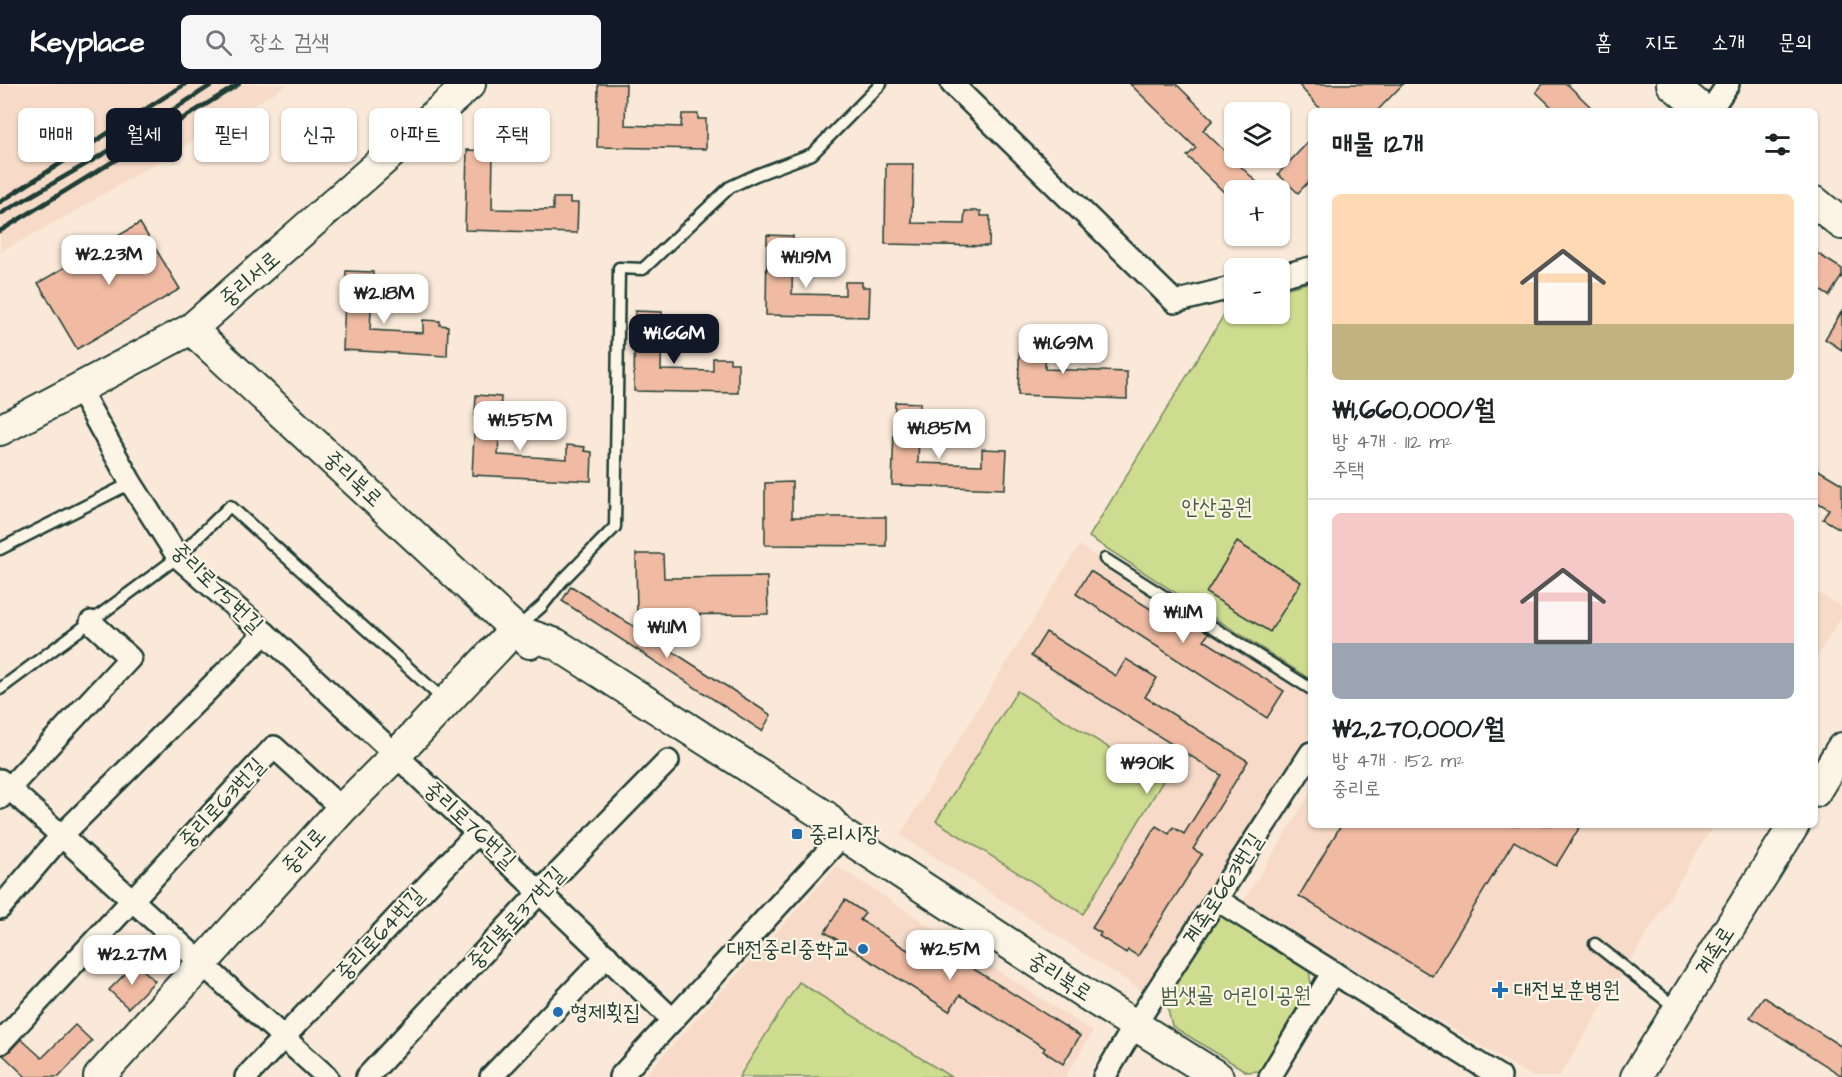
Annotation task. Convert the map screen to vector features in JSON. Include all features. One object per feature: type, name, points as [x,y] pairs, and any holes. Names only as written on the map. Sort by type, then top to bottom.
[{"type":"main road","name":"중리서로","points":[[0,430],[191,330],[470,84]]},
{"type":"main road","points":[[1672,84],[1700,108]]},
{"type":"main road","points":[[1818,204],[1842,224]]},
{"type":"main road","name":"중리북로","points":[[191,330],[514,630],[556,644],[825,816],[843,835],[1218,1077]]},
{"type":"main road","name":"중리로","points":[[99,1077],[342,809],[514,630]]},
{"type":"main road","points":[[1818,787],[1842,748]]},
{"type":"main road","name":"계족로","points":[[1636,1077],[1792,828]]},
{"type":"street","points":[[952,84],[1175,302],[1224,290]]},
{"type":"street","points":[[1712,108],[1728,84]]},
{"type":"street","points":[[1290,273],[1308,269]]},
{"type":"street","name":"중리로75번길","points":[[79,389],[131,483],[178,557],[265,633],[396,755]]},
{"type":"street","points":[[91,622],[130,658],[3,789],[62,836],[327,1077]]},
{"type":"street","points":[[0,908],[62,836],[265,633]]},
{"type":"street","name":"중리로63번길","points":[[132,900],[274,747],[342,809]]},
{"type":"street","name":"중리로76번길","points":[[396,755],[673,1020]]},
{"type":"street","name":"계족로663번길","points":[[1104,1077],[1135,1025],[1308,758]]},
{"type":"street","name":"중리북로37번길","points":[[367,1077],[540,892],[668,760]]},
{"type":"street","name":"중리로64번길","points":[[246,1077],[478,832]]},
{"type":"street","points":[[620,1077],[843,835]]},
{"type":"street","points":[[1216,899],[1500,1077]]},
{"type":"street","points":[[0,1042],[132,900]]},
{"type":"street","points":[[491,1077],[607,956]]},
{"type":"street","points":[[1270,1077],[1334,972]]},
{"type":"lane","points":[[514,630],[542,606],[562,581],[615,528],[619,268],[643,269],[730,187],[812,154],[881,84]]},
{"type":"lane","points":[[0,549],[131,483]]},
{"type":"lane","points":[[0,689],[178,557],[230,506],[446,702]]},
{"type":"lane","points":[[1105,558],[1308,687]]},
{"type":"lane","points":[[1595,944],[1679,1010]]},
{"type":"shaded area","points":[[0,84],[289,84],[249,108],[194,108],[194,140],[182,148],[182,108],[106,108],[106,162],[158,162],[65,217],[0,252]]},
{"type":"shaded area","points":[[1079,545],[1308,694],[1308,737],[1146,993],[900,835]]},
{"type":"shaded area","points":[[1818,593],[1842,607],[1842,616],[1818,655]]},
{"type":"shaded area","name":"대전보훈병원","points":[[1308,797],[1308,828],[1712,828],[1559,1077],[1533,1077],[1243,902]]},
{"type":"shaded area","name":"대전중리중학교","points":[[837,866],[1093,1032],[1065,1077],[643,1077]]},
{"type":"green space","name":"안산공원","points":[[1308,283],[1308,678],[1089,537],[1224,315],[1224,324],[1290,324],[1290,287]]},
{"type":"green space","points":[[1017,691],[1163,781],[1083,914],[936,821]]},
{"type":"green space","name":"범샛골 어린이공원","points":[[1220,908],[1308,963],[1311,984],[1260,1071],[1247,1072],[1172,1026],[1165,997]]},
{"type":"green space","points":[[799,982],[951,1077],[739,1077]]},
{"type":"building","points":[[598,84],[626,84],[625,125],[681,127],[682,114],[698,114],[698,119],[706,119],[706,149],[597,147]]},
{"type":"building","points":[[1130,84],[1176,84],[1213,120],[1203,130],[1224,150],[1224,168],[1242,168],[1255,180],[1224,180],[1224,192],[1187,156],[1196,148]]},
{"type":"building","points":[[1298,84],[1403,84],[1380,108],[1319,108]]},
{"type":"building","points":[[1543,84],[1567,84],[1592,108],[1553,108],[1536,92]]},
{"type":"building","points":[[1308,142],[1308,182],[1298,193],[1290,185],[1290,180],[1284,180],[1278,174],[1284,168],[1290,168],[1290,161]]},
{"type":"building","points":[[467,150],[474,150],[474,162],[493,162],[492,209],[553,210],[553,198],[570,198],[570,203],[578,203],[577,233],[465,230]]},
{"type":"building","points":[[886,164],[913,164],[912,223],[964,224],[965,211],[981,211],[981,216],[990,216],[989,246],[885,244]]},
{"type":"building","points":[[140,223],[180,289],[77,349],[38,283]]},
{"type":"building","points":[[767,235],[793,236],[792,294],[845,295],[845,282],[862,282],[862,287],[870,287],[869,317],[766,315]]},
{"type":"building","points":[[1818,254],[1842,269],[1842,276],[1829,296],[1818,289]]},
{"type":"building","points":[[346,271],[373,272],[370,330],[423,333],[423,320],[440,321],[440,325],[448,326],[447,356],[343,350]]},
{"type":"building","points":[[635,311],[662,312],[661,370],[713,371],[713,358],[730,358],[730,363],[738,363],[738,393],[634,391]]},
{"type":"building","points":[[1842,311],[1842,350],[1825,339]]},
{"type":"building","points":[[1020,331],[1046,332],[1045,369],[1127,372],[1127,399],[1018,395]]},
{"type":"building","points":[[476,395],[501,397],[498,455],[567,459],[567,445],[585,447],[584,451],[592,452],[591,481],[472,475]]},
{"type":"building","points":[[895,402],[920,403],[918,463],[982,465],[982,449],[1007,450],[1005,489],[892,485]]},
{"type":"building","points":[[1818,470],[1842,484],[1842,530],[1823,519],[1829,509],[1818,503]]},
{"type":"building","points":[[792,482],[792,517],[886,517],[886,546],[765,545],[765,483]]},
{"type":"building","points":[[1237,542],[1301,582],[1270,632],[1206,593]]},
{"type":"building","points":[[636,554],[663,554],[664,578],[767,577],[768,614],[637,615]]},
{"type":"building","points":[[1090,571],[1168,620],[1174,611],[1209,633],[1204,640],[1284,691],[1267,718],[1076,594]]},
{"type":"building","points":[[571,586],[771,715],[762,731],[562,601]]},
{"type":"building","points":[[1046,632],[1116,676],[1126,659],[1157,678],[1145,697],[1248,761],[1193,849],[1202,854],[1138,956],[1128,950],[1126,953],[1099,936],[1101,933],[1092,928],[1156,826],[1169,834],[1173,827],[1184,834],[1221,775],[1031,656]]},
{"type":"building","points":[[1339,828],[1579,828],[1556,866],[1514,841],[1432,976],[1299,896]]},
{"type":"building","points":[[845,900],[865,913],[860,920],[917,956],[928,940],[1080,1036],[1063,1064],[1043,1051],[1045,1048],[960,995],[949,1011],[825,932]]},
{"type":"building","points":[[136,963],[155,981],[128,1008],[109,990]]},
{"type":"building","points":[[1764,997],[1842,1047],[1842,1076],[1750,1017]]},
{"type":"building","points":[[75,1025],[92,1041],[59,1077],[26,1077],[3,1055],[21,1039],[42,1058]]},
{"type":"railway","points":[[0,202],[185,84]]},
{"type":"railway","points":[[0,214],[112,149],[213,84]]},
{"type":"railway","points":[[0,231],[239,84]]},
{"type":"place","name":"중리시장","points":[[797,834]]},
{"type":"place","name":"대전중리중학교","points":[[863,949]]},
{"type":"place","name":"대전보훈병원","points":[[1500,990]]},
{"type":"place","name":"형제횟집","points":[[558,1012]]}]
